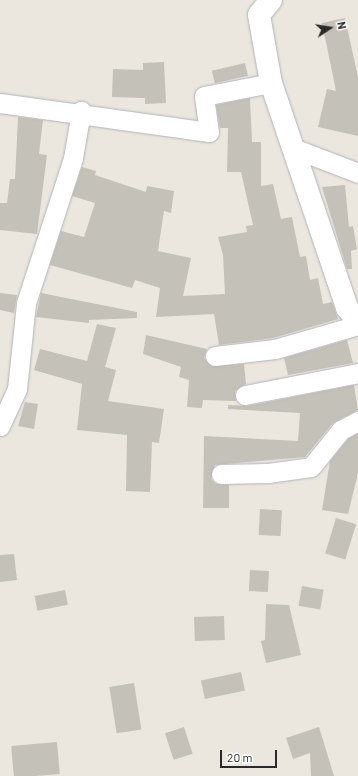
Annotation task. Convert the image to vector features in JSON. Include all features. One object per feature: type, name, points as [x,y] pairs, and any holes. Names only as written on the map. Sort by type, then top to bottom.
[{"type":"street","points":[[271,0],[259,15],[271,83],[347,308],[358,321]]},
{"type":"street","points":[[0,103],[81,111],[117,120],[209,132],[204,96],[271,83]]},
{"type":"street","points":[[0,426],[18,388],[26,303],[73,158],[81,111]]},
{"type":"street","points":[[293,148],[358,173]]},
{"type":"street","points":[[215,356],[275,349],[358,325]]},
{"type":"street","points":[[245,395],[358,372]]},
{"type":"street","points":[[221,474],[268,473],[311,467],[341,430],[358,420]]},
{"type":"building","points":[[345,18],[358,77],[358,136],[318,127],[327,89],[336,91],[322,23]]},
{"type":"building","points":[[164,62],[166,103],[145,104],[145,98],[112,97],[113,69],[143,70],[143,63]]},
{"type":"building","points":[[245,63],[248,76],[215,83],[212,71]]},
{"type":"building","points":[[250,98],[252,142],[261,142],[261,186],[273,184],[281,219],[292,217],[300,257],[306,256],[310,280],[318,278],[323,304],[332,302],[338,319],[273,338],[219,345],[214,314],[156,317],[160,288],[135,280],[132,288],[50,265],[61,231],[84,237],[95,203],[72,196],[82,167],[96,171],[95,175],[146,192],[147,186],[174,191],[171,213],[164,211],[158,251],[191,258],[183,296],[225,294],[223,255],[218,237],[247,232],[246,226],[253,225],[241,172],[227,172],[228,128],[220,128],[216,105]]},
{"type":"building","points":[[18,117],[43,120],[39,154],[47,155],[37,234],[0,230],[0,203],[7,203],[10,179],[15,179]]},
{"type":"building","points":[[345,185],[349,227],[353,226],[357,249],[351,251],[352,269],[347,269],[322,187]]},
{"type":"building","points":[[0,293],[17,295],[14,313],[0,310]]},
{"type":"building","points":[[41,293],[137,312],[137,318],[89,320],[89,323],[36,317]]},
{"type":"building","points":[[97,324],[116,328],[105,367],[116,370],[108,401],[164,409],[159,443],[152,442],[150,492],[126,491],[127,435],[77,430],[82,384],[34,370],[40,349],[87,361]]},
{"type":"building","points":[[146,335],[207,349],[204,358],[211,366],[244,364],[246,384],[235,391],[236,401],[203,400],[202,408],[187,407],[189,380],[179,377],[181,367],[143,354]]},
{"type":"building","points":[[347,340],[353,363],[288,375],[284,358]]},
{"type":"building","points":[[354,385],[358,410],[333,423],[305,457],[215,465],[211,479],[216,484],[229,485],[229,508],[203,508],[204,436],[298,441],[300,413],[228,409],[228,405],[247,406]]},
{"type":"building","points":[[25,402],[38,404],[34,429],[18,426]]},
{"type":"building","points":[[358,433],[358,473],[348,514],[322,510],[330,461],[348,439]]},
{"type":"building","points":[[260,509],[282,510],[281,536],[259,535]]},
{"type":"building","points":[[336,518],[356,524],[345,560],[325,553]]},
{"type":"building","points":[[14,554],[17,580],[0,582],[0,555]]},
{"type":"building","points":[[250,570],[269,571],[268,592],[249,591]]},
{"type":"building","points":[[302,586],[324,590],[320,610],[299,606]]},
{"type":"building","points":[[65,590],[68,605],[37,611],[35,596]]},
{"type":"building","points":[[266,604],[289,605],[301,655],[266,663],[261,641],[265,640]]},
{"type":"building","points":[[224,616],[225,640],[195,641],[194,617]]},
{"type":"building","points":[[241,672],[245,691],[205,699],[201,681]]},
{"type":"building","points":[[134,683],[141,729],[117,733],[109,687]]},
{"type":"building","points":[[184,727],[193,754],[174,760],[165,733]]},
{"type":"building","points":[[319,727],[334,776],[311,776],[310,753],[293,759],[286,738]]},
{"type":"building","points":[[57,742],[60,774],[14,776],[11,746]]}]
